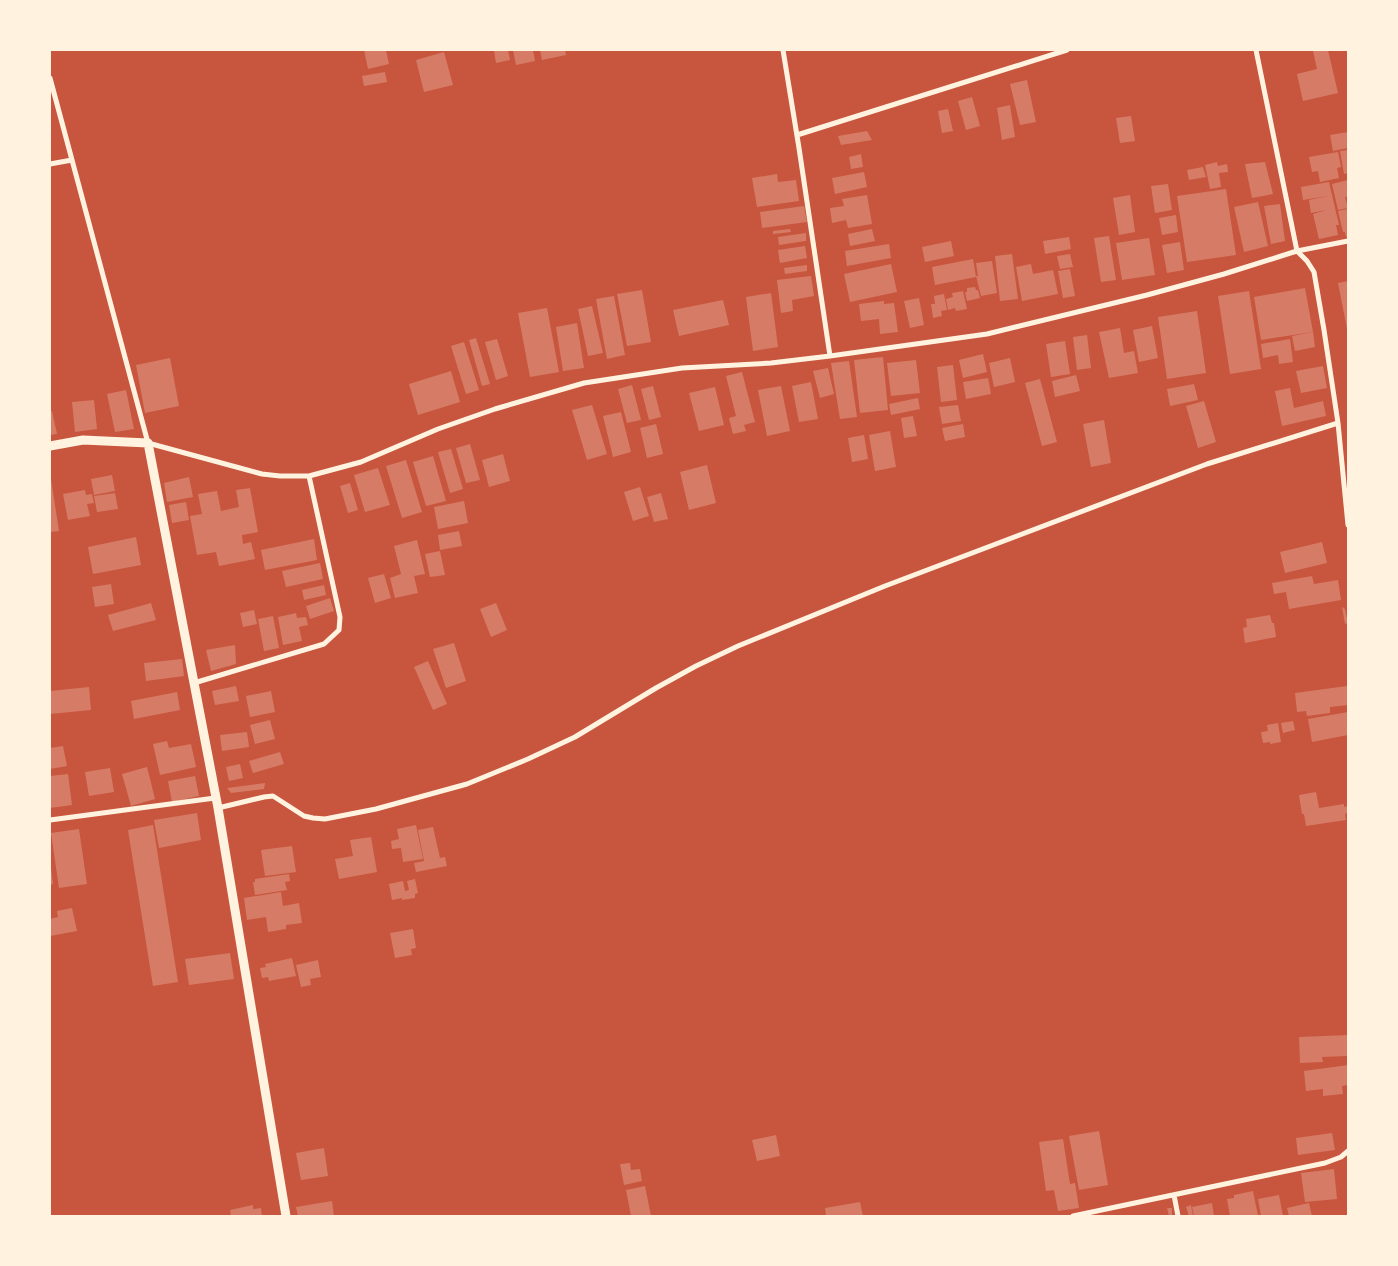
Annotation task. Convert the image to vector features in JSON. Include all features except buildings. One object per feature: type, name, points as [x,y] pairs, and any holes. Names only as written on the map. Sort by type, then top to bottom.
[{"type":"street","points":[[783,50],[830,356]]},
{"type":"street","points":[[797,135],[1067,50]]},
{"type":"street","points":[[1256,50],[1297,252],[1307,260],[1314,272],[1338,423],[1348,525]]},
{"type":"street","points":[[50,78],[148,443],[218,808],[286,1216]]},
{"type":"street","points":[[50,164],[72,160]]},
{"type":"street","points":[[50,446],[83,440],[148,443],[262,474],[309,476],[361,462],[438,429],[495,409],[584,383],[682,368],[771,363],[987,334],[1147,295],[1297,252],[1348,242]]},
{"type":"street","points":[[218,808],[273,796],[304,816],[325,818],[376,809],[467,784],[575,737],[656,688],[738,646],[884,586],[1207,464],[1338,423]]},
{"type":"street","points":[[194,683],[324,644],[340,630],[340,617],[309,476]]},
{"type":"street","points":[[50,820],[215,798]]},
{"type":"street","points":[[1073,1216],[1325,1163],[1341,1157],[1348,1151]]},
{"type":"street","points":[[1174,1195],[1178,1216]]}]
